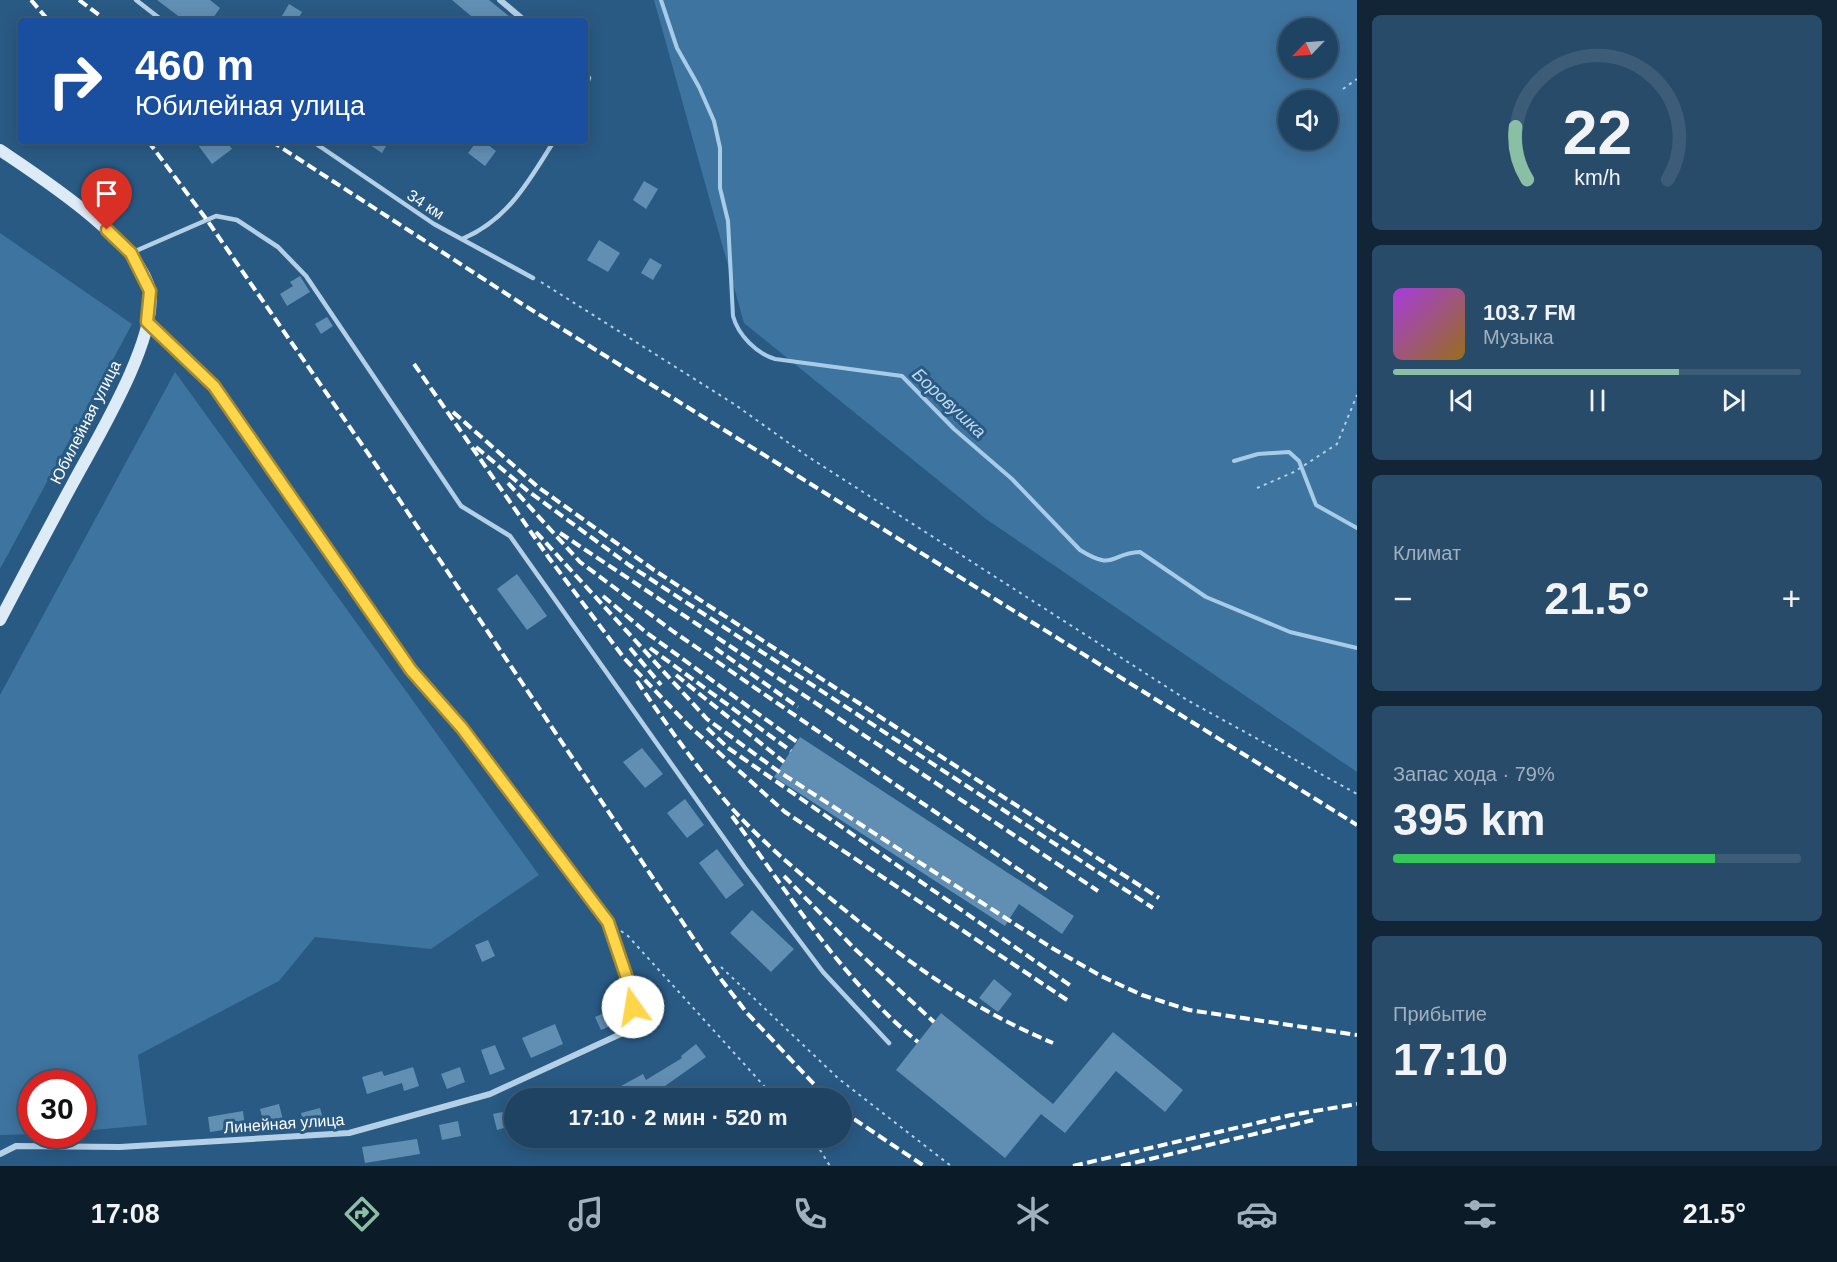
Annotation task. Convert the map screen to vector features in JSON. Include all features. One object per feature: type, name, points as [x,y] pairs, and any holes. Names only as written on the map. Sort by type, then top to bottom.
[{"type":"main road","name":"Юбилейная улица","points":[[0,150],[61,192],[131,253],[150,291],[147,322],[132,372],[0,620]]},
{"type":"street","points":[[500,0],[521,18]]},
{"type":"street","points":[[147,322],[214,386],[411,670],[462,728],[608,922]]},
{"type":"street","name":"Линейная улица","points":[[0,1154],[16,1146],[120,1148],[349,1133],[490,1094],[625,1032],[633,1007],[630,987],[608,922]]},
{"type":"lane","points":[[136,0],[159,18]]},
{"type":"lane","name":"34 км","points":[[316,144],[434,224],[533,278]]},
{"type":"lane","points":[[462,239],[482,231],[497,220],[528,183],[552,144]]},
{"type":"lane","points":[[131,253],[216,216],[237,220],[278,247],[306,276],[461,506],[489,520],[510,536],[745,868],[823,972],[889,1043]]},
{"type":"path","points":[[1343,89],[1357,79]]},
{"type":"path","points":[[533,278],[583,306],[734,404],[807,456],[1187,700],[1357,794]]},
{"type":"path","points":[[1257,488],[1294,472],[1337,444],[1357,395]]},
{"type":"path","points":[[608,922],[628,936],[766,1088]]},
{"type":"path","points":[[721,967],[839,1079],[951,1166]]},
{"type":"path","points":[[819,1148],[830,1166]]},
{"type":"shaded area","points":[[654,0],[1357,0],[1357,772],[986,519],[744,323]]},
{"type":"shaded area","points":[[0,233],[132,324],[0,569]]},
{"type":"shaded area","points":[[175,372],[539,875],[431,949],[315,937],[279,981],[138,1055],[147,1125],[96,1130],[96,1070],[18,1070],[18,1135],[0,1135],[0,695]]},
{"type":"building","points":[[157,0],[210,0],[220,8],[213,18],[181,18]]},
{"type":"building","points":[[452,0],[489,0],[511,18],[473,18]]},
{"type":"building","points":[[289,4],[302,12],[299,18],[281,18]]},
{"type":"building","points":[[197,144],[228,144],[232,149],[212,164]]},
{"type":"building","points":[[368,144],[387,144],[382,153]]},
{"type":"building","points":[[475,144],[487,144],[496,151],[485,166],[468,153]]},
{"type":"building","points":[[644,181],[658,189],[646,209],[633,200]]},
{"type":"building","points":[[599,240],[620,253],[608,272],[587,260]]},
{"type":"building","points":[[650,258],[662,265],[653,280],[641,273]]},
{"type":"building","points":[[300,276],[310,292],[287,306],[280,294],[293,286],[290,282]]},
{"type":"building","points":[[327,317],[333,326],[321,334],[315,324]]},
{"type":"building","points":[[517,574],[547,616],[527,630],[497,589]]},
{"type":"building","points":[[800,737],[1074,916],[1062,934],[1019,904],[1005,926],[774,777]]},
{"type":"building","points":[[642,748],[663,774],[645,788],[623,762]]},
{"type":"building","points":[[685,799],[704,825],[687,838],[667,813]]},
{"type":"building","points":[[717,849],[744,885],[726,899],[699,863]]},
{"type":"building","points":[[752,910],[794,949],[771,972],[730,933]]},
{"type":"building","points":[[488,940],[495,956],[482,962],[475,945]]},
{"type":"building","points":[[994,979],[1012,994],[998,1012],[979,998]]},
{"type":"building","points":[[611,1010],[617,1023],[601,1030],[595,1017]]},
{"type":"building","points":[[941,1013],[1053,1104],[1113,1032],[1183,1090],[1165,1112],[1116,1071],[1065,1133],[1041,1114],[1005,1158],[896,1070]]},
{"type":"building","points":[[555,1024],[563,1044],[531,1058],[522,1038]]},
{"type":"building","points":[[696,1044],[706,1057],[661,1088],[617,1088],[643,1074],[646,1080],[682,1058],[681,1056]]},
{"type":"building","points":[[495,1045],[505,1069],[490,1075],[481,1050]]},
{"type":"building","points":[[413,1067],[419,1086],[404,1091],[402,1083],[367,1094],[362,1077],[382,1071],[384,1076]]},
{"type":"building","points":[[460,1067],[465,1082],[447,1089],[441,1074]]},
{"type":"building","points":[[279,1104],[283,1120],[264,1124],[260,1109]]},
{"type":"building","points":[[320,1108],[324,1123],[305,1128],[301,1113]]},
{"type":"building","points":[[243,1111],[245,1127],[210,1132],[208,1117]]},
{"type":"building","points":[[504,1112],[504,1128],[497,1130],[493,1114]]},
{"type":"building","points":[[458,1121],[461,1136],[442,1140],[439,1125]]},
{"type":"building","points":[[417,1139],[420,1154],[365,1163],[362,1147]]},
{"type":"waterway","name":"Боровушка","points":[[661,0],[677,48],[699,87],[714,121],[720,148],[720,188],[728,221],[733,316],[739,330],[749,343],[775,359],[902,376],[954,429],[1012,479],[1080,550],[1106,561],[1140,552],[1206,597],[1290,632],[1357,648]]},
{"type":"waterway","points":[[1234,461],[1258,454],[1289,452],[1299,461],[1316,505],[1357,528]]},
{"type":"railway","points":[[31,0],[46,18]]},
{"type":"railway","points":[[79,0],[103,18]]},
{"type":"railway","points":[[150,144],[207,220],[376,465],[720,978],[747,1013],[818,1088]]},
{"type":"railway","points":[[276,144],[519,302],[1357,825]]},
{"type":"railway","points":[[414,364],[549,558],[624,658],[688,725],[785,812],[1067,1000]]},
{"type":"railway","points":[[453,412],[538,487],[654,570],[1159,898]]},
{"type":"railway","points":[[476,447],[528,491],[629,565],[1153,908]]},
{"type":"railway","points":[[508,483],[580,562],[674,632],[1047,889]]},
{"type":"railway","points":[[536,532],[707,719],[778,771],[1052,948],[1101,976],[1142,995],[1189,1010],[1357,1035]]},
{"type":"railway","points":[[560,533],[1098,891]]},
{"type":"railway","points":[[603,596],[647,633],[797,742]]},
{"type":"railway","points":[[630,648],[661,685]]},
{"type":"railway","points":[[650,648],[791,751]]},
{"type":"railway","points":[[715,648],[798,707]]},
{"type":"railway","points":[[676,675],[784,762]]},
{"type":"railway","points":[[637,681],[681,744],[729,805],[791,865],[881,939],[927,973],[999,1018],[1053,1043]]},
{"type":"railway","points":[[707,728],[728,748],[1071,986]]},
{"type":"railway","points":[[732,816],[841,964],[865,992],[918,1042]]},
{"type":"railway","points":[[784,876],[856,950],[934,1022]]},
{"type":"railway","points":[[1073,1166],[1291,1115],[1357,1104]]},
{"type":"railway","points":[[852,1118],[924,1166]]},
{"type":"railway","points":[[1121,1166],[1313,1120]]},
{"type":"route","points":[[107,230],[131,253],[150,291],[147,322],[214,386],[333,554],[411,670],[462,728],[608,922],[630,987],[633,1007]]}]
